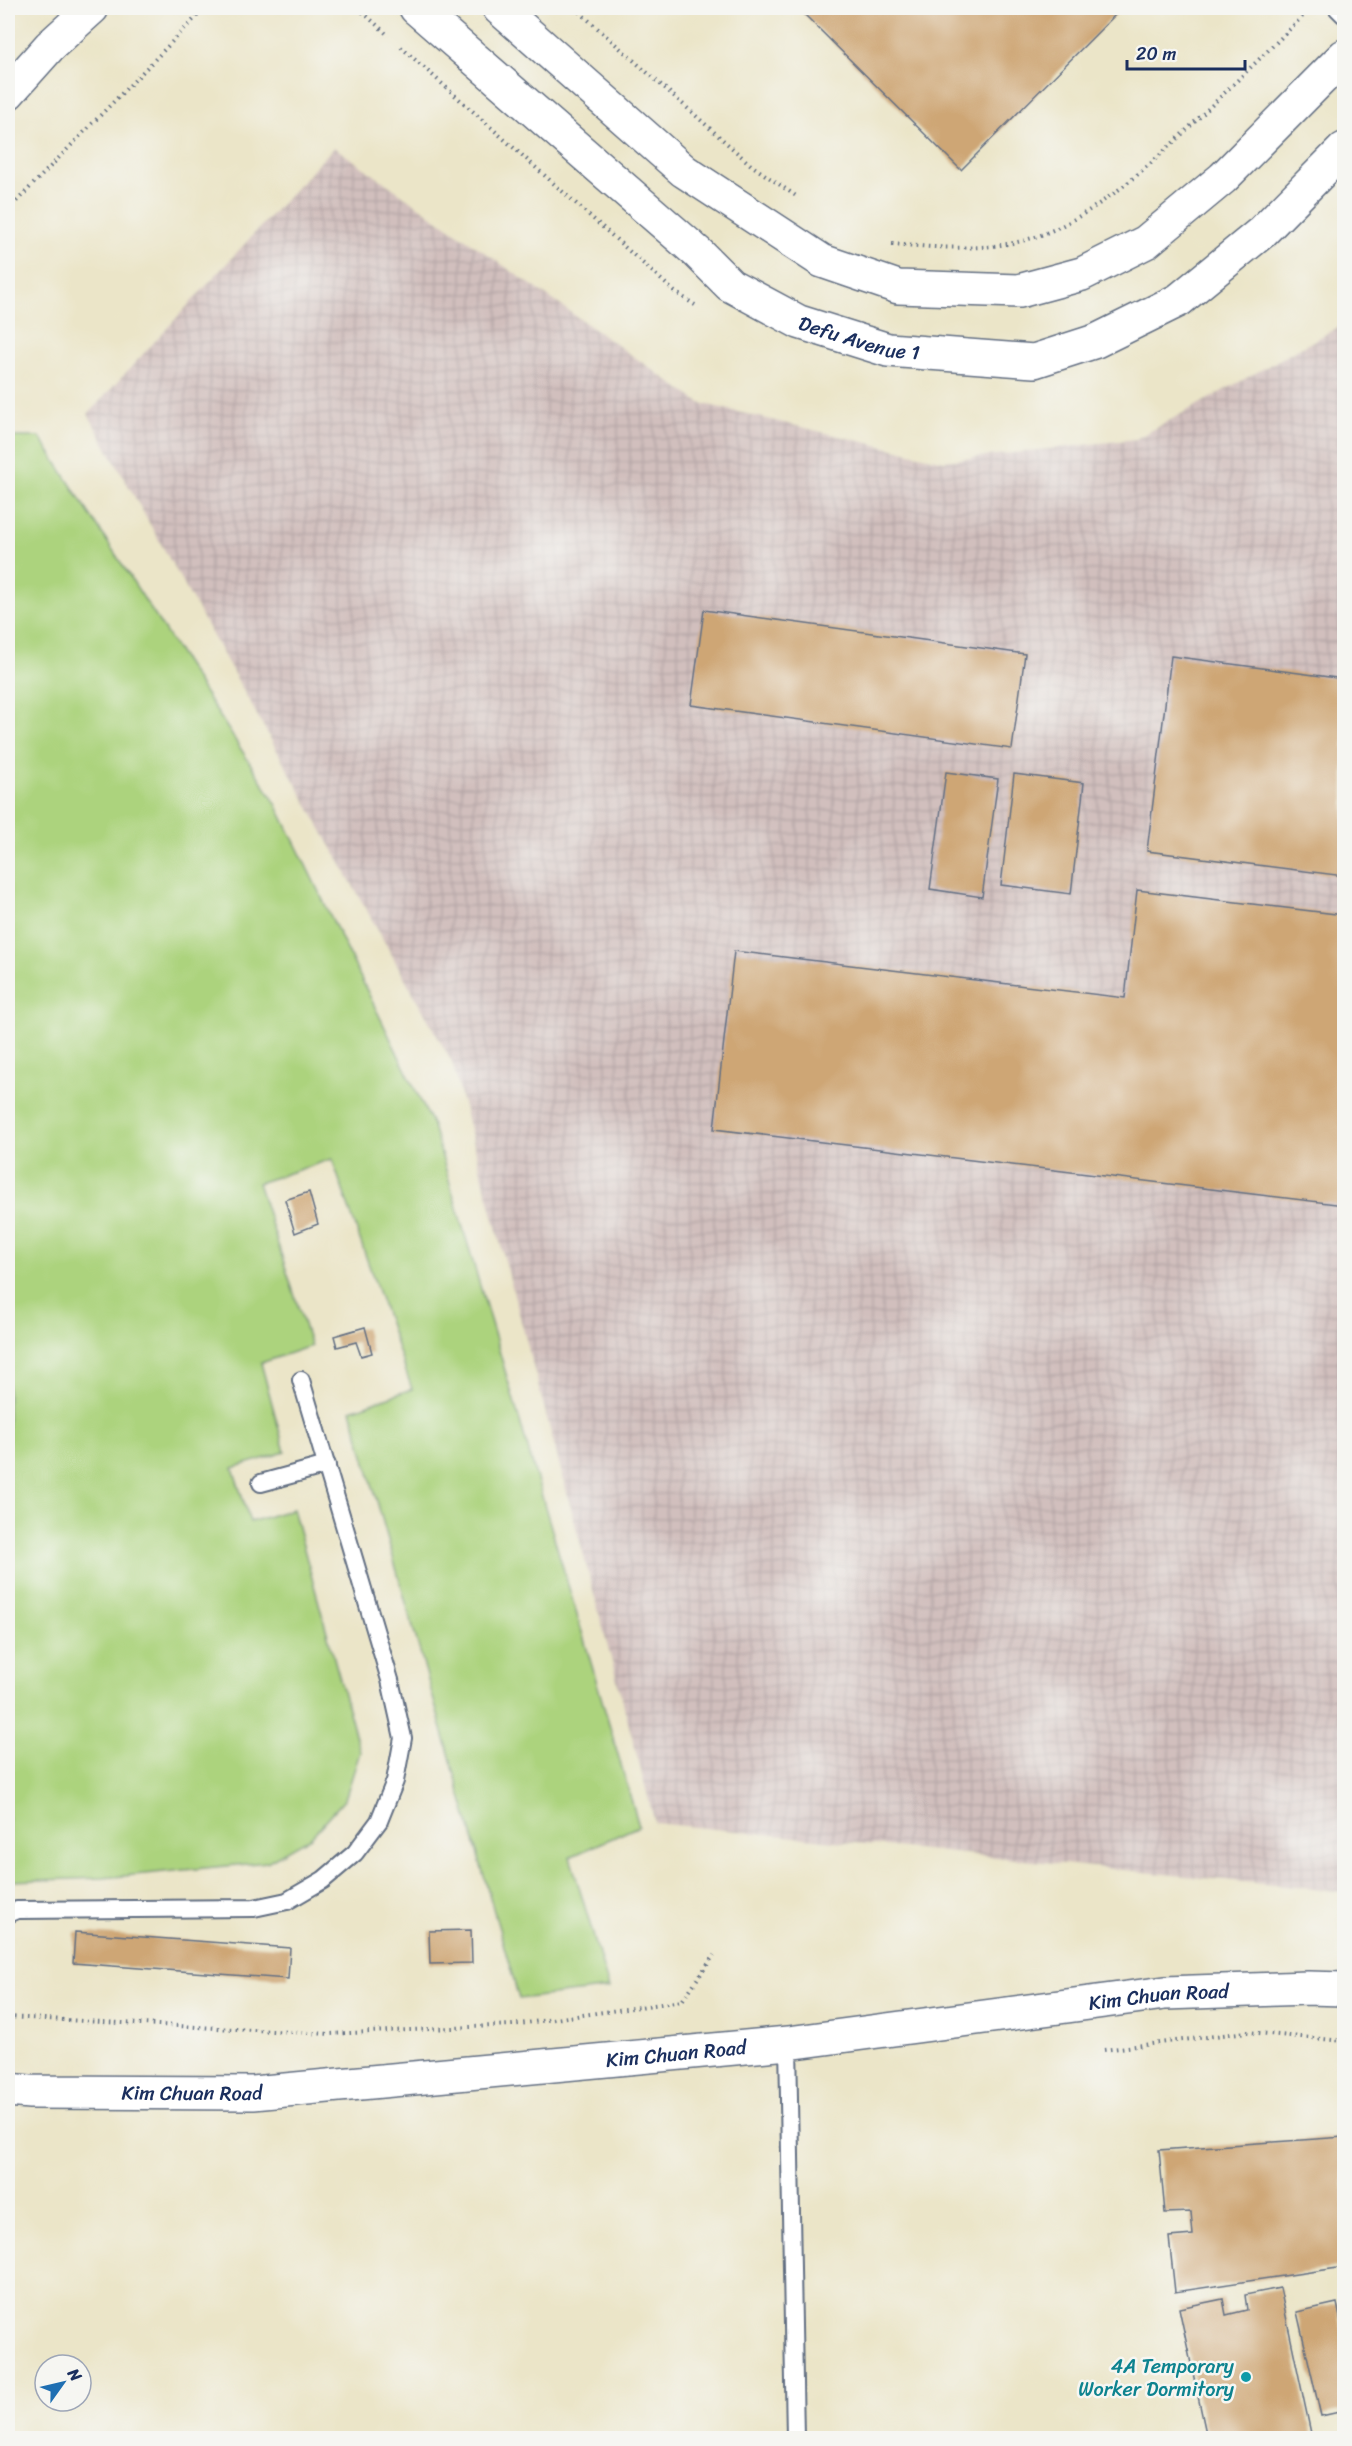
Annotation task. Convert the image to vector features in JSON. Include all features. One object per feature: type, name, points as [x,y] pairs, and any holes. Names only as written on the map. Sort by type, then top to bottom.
[{"type":"main road","points":[[8,93],[50,45],[92,8]]},
{"type":"main road","name":"Defu Avenue 1","points":[[416,8],[698,253],[730,285],[799,321],[888,350],[1034,361],[1096,341],[1179,300],[1262,232],[1344,149]]},
{"type":"main road","points":[[499,8],[684,171],[822,261],[898,287],[1019,291],[1082,274],[1146,242],[1223,178],[1344,56]]},
{"type":"main road","name":"Kim Chuan Road","points":[[8,2090],[30,2092],[253,2092],[788,2043],[1165,1993],[1308,1988],[1344,1989]]},
{"type":"lane","points":[[1337,8],[1344,15]]},
{"type":"lane","points":[[8,1914],[17,1910],[254,1908],[287,1901],[323,1880],[355,1853],[379,1821],[395,1781],[403,1738],[390,1680],[302,1380]]},
{"type":"lane","points":[[261,1483],[327,1465]]},
{"type":"lane","points":[[788,2043],[795,2439]]},
{"type":"path","points":[[8,210],[205,8]]},
{"type":"path","points":[[575,8],[751,165],[799,198]]},
{"type":"path","points":[[891,244],[970,249],[1006,243],[1045,234],[1088,210],[1127,183],[1182,135],[1312,8]]},
{"type":"path","points":[[8,2017],[330,2034],[512,2025],[682,2001],[714,1955]]},
{"type":"path","points":[[1104,2050],[1247,2032],[1344,2041]]},
{"type":"shaded area","points":[[334,147],[700,403],[944,461],[1136,439],[1344,324],[1344,1892],[655,1823],[452,1062],[88,414]]},
{"type":"green space","points":[[8,437],[40,437],[275,802],[433,1126],[639,1826],[570,1857],[609,1988],[519,1999],[351,1410],[412,1389],[332,1159],[258,1183],[311,1346],[261,1363],[285,1452],[233,1468],[250,1522],[293,1509],[360,1752],[345,1799],[311,1837],[267,1862],[103,1878],[8,1881]]},
{"type":"building","points":[[798,8],[1122,8],[961,170]]},
{"type":"building","points":[[704,610],[1025,654],[1012,749],[691,705]]},
{"type":"building","points":[[1171,656],[1344,679],[1344,876],[1147,851]]},
{"type":"building","points":[[946,772],[998,779],[982,897],[930,889]]},
{"type":"building","points":[[1014,774],[1084,783],[1071,894],[1001,885]]},
{"type":"building","points":[[1137,890],[1344,915],[1344,1205],[714,1129],[734,951],[1125,998]]},
{"type":"building","points":[[309,1192],[318,1224],[295,1233],[285,1200]]},
{"type":"building","points":[[365,1327],[372,1353],[361,1356],[356,1342],[337,1347],[334,1336]]},
{"type":"building","points":[[471,1930],[472,1963],[430,1964],[429,1931]]},
{"type":"building","points":[[75,1932],[290,1948],[288,1979],[73,1963]]},
{"type":"building","points":[[1344,2137],[1344,2267],[1175,2292],[1169,2237],[1193,2235],[1191,2212],[1165,2213],[1159,2150]]},
{"type":"building","name":"4A Temporary Worker Dormitory","points":[[1280,2288],[1312,2438],[1207,2438],[1179,2308],[1223,2299],[1226,2315],[1247,2310],[1245,2295]]},
{"type":"building","points":[[1337,2303],[1344,2337],[1344,2411],[1321,2416],[1297,2312]]},
{"type":"place","name":"4A Temporary Worker Dormitory","points":[[1246,2377]]}]
